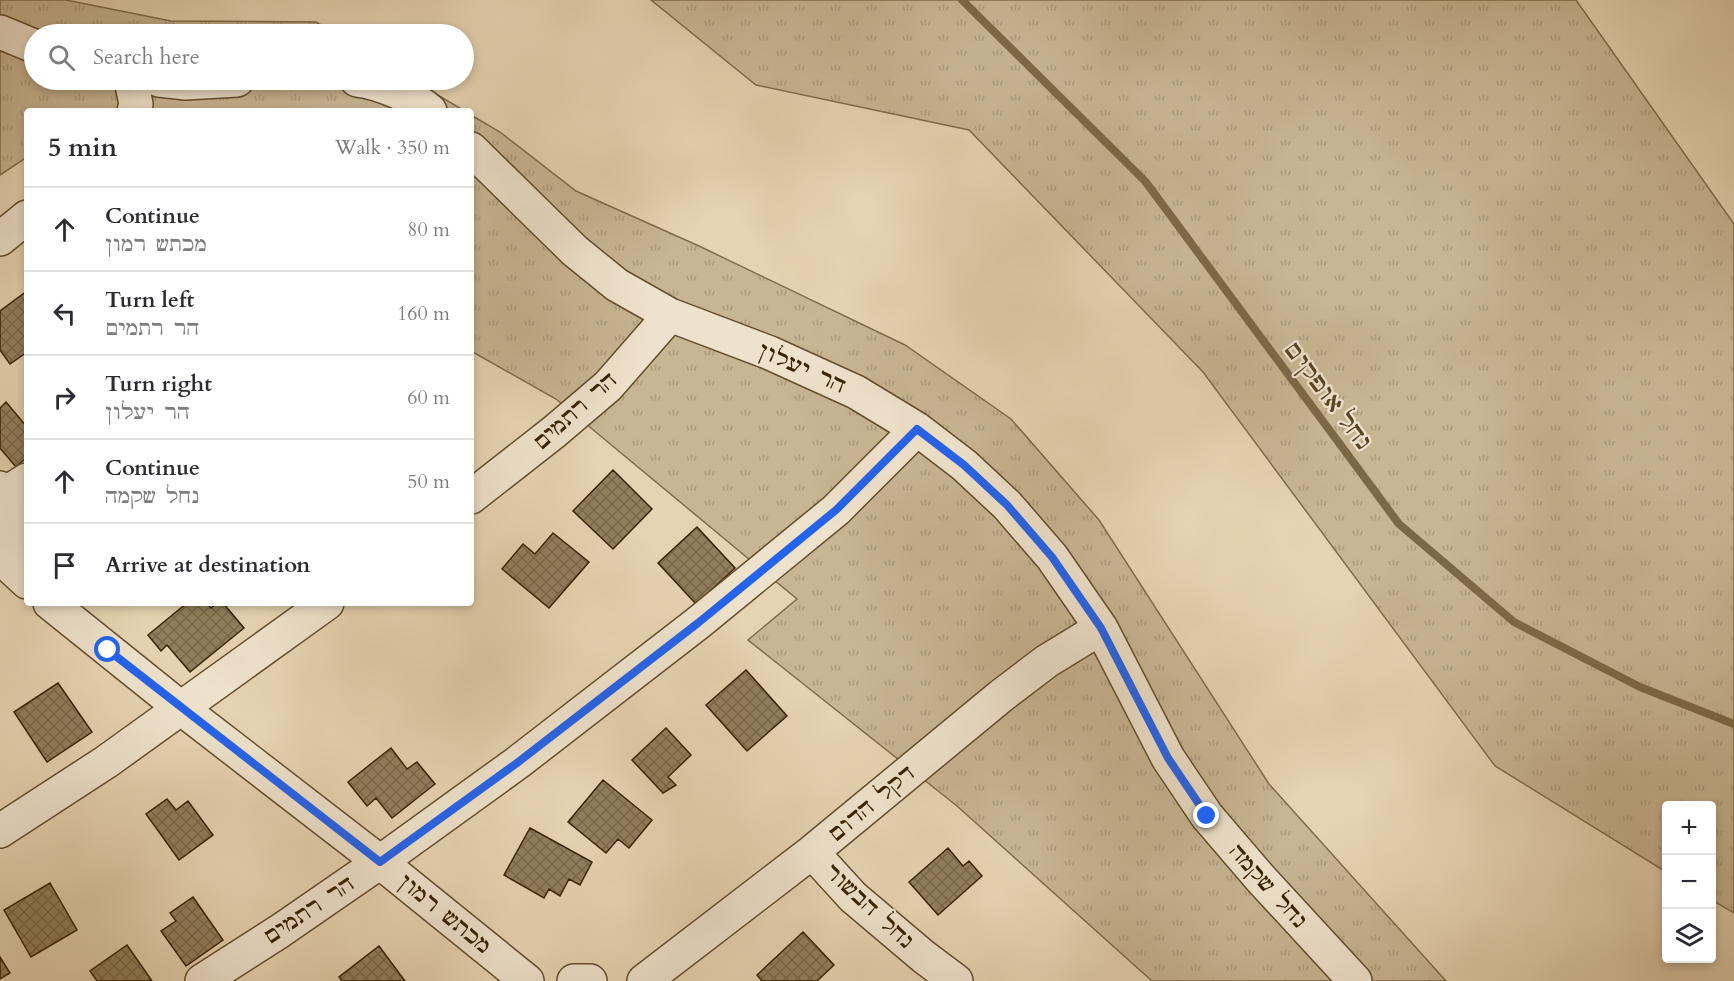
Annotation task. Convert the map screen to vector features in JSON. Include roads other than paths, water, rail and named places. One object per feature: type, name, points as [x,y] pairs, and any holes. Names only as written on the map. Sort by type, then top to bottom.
[{"type":"street","points":[[0,32],[24,42]]},
{"type":"street","points":[[133,90],[135,108]]},
{"type":"street","points":[[390,90],[427,108]]},
{"type":"street","name":"הר יעלון","points":[[477,164],[617,285],[670,315],[770,352],[856,392],[917,429],[964,465],[1007,505],[1052,557],[1101,628]]},
{"type":"street","points":[[0,239],[24,219]]},
{"type":"street","name":"הר רתמים","points":[[474,495],[608,386],[670,315]]},
{"type":"street","name":"הר רתמים","points":[[202,981],[380,862],[517,763],[698,623],[836,510],[917,429]]},
{"type":"street","points":[[11,487],[16,527],[12,544],[1,560],[24,579]]},
{"type":"street","name":"מכתש רמון","points":[[54,606],[182,709],[380,862],[527,981]]},
{"type":"street","points":[[0,831],[106,762],[323,606]]},
{"type":"street","name":"דקל הדום","points":[[644,981],[812,852],[1001,696],[1047,661],[1101,628]]},
{"type":"street","name":"נחל שקמה","points":[[1101,628],[1168,758],[1207,816],[1261,879],[1355,981]]},
{"type":"street","name":"נחל הבשור","points":[[812,852],[853,897],[956,981]]},
{"type":"street","points":[[574,981],[590,981]]},
{"type":"waterway","name":"נחל אופקים","points":[[962,0],[1145,181],[1399,524],[1514,622],[1640,687],[1734,724]]}]
